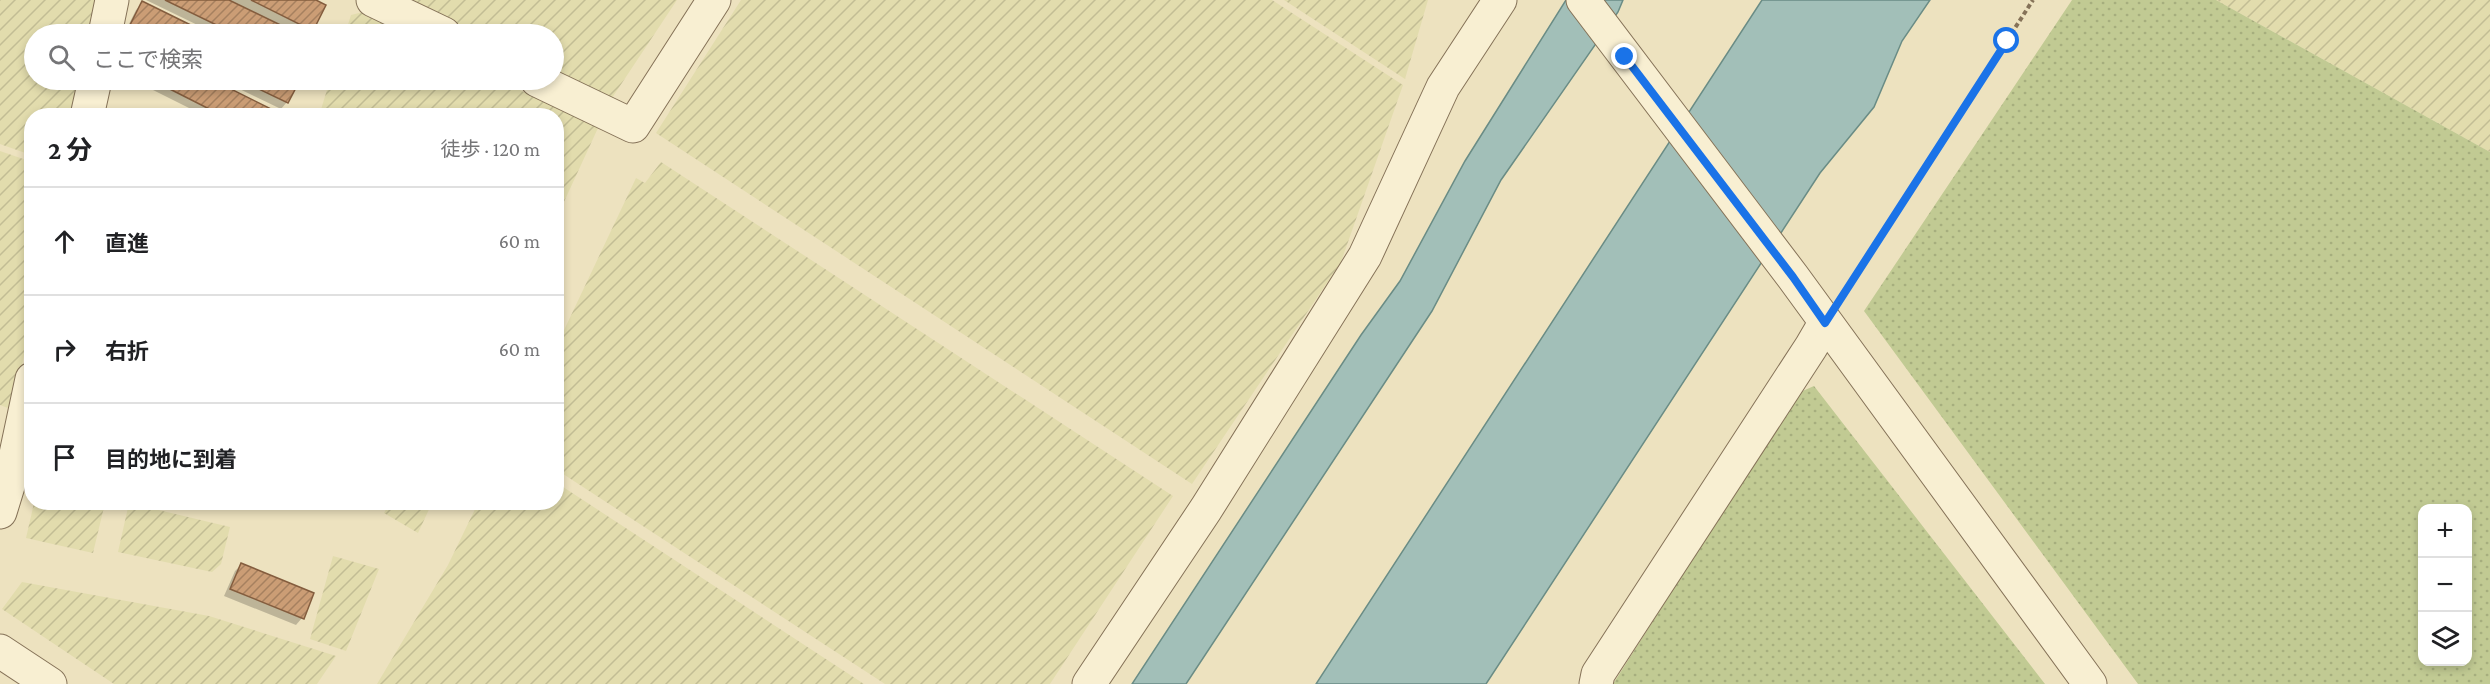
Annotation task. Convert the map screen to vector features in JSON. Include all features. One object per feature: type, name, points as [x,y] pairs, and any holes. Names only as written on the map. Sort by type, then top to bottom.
[{"type":"street","points":[[107,24],[112,0]]},
{"type":"street","points":[[373,0],[423,24]]},
{"type":"street","points":[[558,90],[633,126],[714,0]]},
{"type":"street","points":[[1089,684],[1206,509],[1365,256],[1443,87],[1500,0]]},
{"type":"street","points":[[1583,0],[1793,277],[2090,684]]},
{"type":"street","points":[[89,108],[93,90]]},
{"type":"street","points":[[1596,684],[1598,674],[1825,323]]},
{"type":"street","points":[[0,512],[12,473],[24,417]]},
{"type":"street","points":[[0,651],[50,684]]},
{"type":"path","points":[[1825,323],[2033,0]]},
{"type":"shaded area","points":[[0,0],[98,0],[93,24],[24,24],[24,90],[79,90],[75,108],[24,108],[24,153],[0,144]]},
{"type":"shaded area","points":[[405,0],[677,0],[610,101],[564,78],[564,24],[454,24]]},
{"type":"shaded area","points":[[741,0],[1272,0],[1403,85],[1341,262],[1192,484],[656,133]]},
{"type":"shaded area","points":[[1284,0],[1428,0],[1405,79]]},
{"type":"shaded area","points":[[2216,0],[2490,0],[2490,152]]},
{"type":"shaded area","points":[[363,12],[388,24],[348,24],[351,15]]},
{"type":"shaded area","points":[[327,90],[520,90],[557,108],[321,108]]},
{"type":"shaded area","points":[[564,112],[598,128],[564,202]]},
{"type":"shaded area","points":[[0,151],[24,159],[24,355],[13,410],[0,405]]},
{"type":"shaded area","points":[[661,162],[1173,496],[1050,684],[885,684],[564,475],[564,330],[636,178],[645,183]]},
{"type":"shaded area","points":[[564,488],[864,684],[377,684],[448,565],[475,510],[564,510]]},
{"type":"shaded area","points":[[32,510],[103,510],[93,553],[26,538]]},
{"type":"shaded area","points":[[127,510],[158,510],[230,527],[221,564],[212,572],[118,552]]},
{"type":"shaded area","points":[[386,510],[429,510],[418,533],[384,513]]},
{"type":"shaded area","points":[[333,556],[379,569],[346,651],[310,639]]},
{"type":"shaded area","points":[[22,582],[209,616],[336,656],[317,684],[114,684],[2,609]]},
{"type":"green space","points":[[2072,0],[2216,0],[2490,152],[2490,684],[2138,684],[1864,311]]},
{"type":"green space","points":[[1814,386],[2045,684],[1613,684],[1798,393]]},
{"type":"water","points":[[1566,0],[1623,0],[1618,12],[1501,180],[1432,311],[1186,684],[1132,684],[1361,335],[1400,281],[1465,161]]},
{"type":"water","points":[[1762,0],[1930,0],[1902,41],[1874,107],[1820,173],[1486,684],[1316,684]]},
{"type":"building","points":[[165,0],[229,0],[278,24],[214,24]]},
{"type":"building","points":[[251,0],[316,0],[326,5],[316,24],[299,24]]},
{"type":"building","points":[[142,1],[189,24],[130,24]]},
{"type":"building","points":[[172,90],[233,90],[269,108],[207,108]]},
{"type":"building","points":[[261,90],[295,90],[288,103]]},
{"type":"building","points":[[241,563],[314,593],[304,619],[230,589]]},
{"type":"route","points":[[1625,57],[1793,277],[1825,323],[2007,41]]}]
